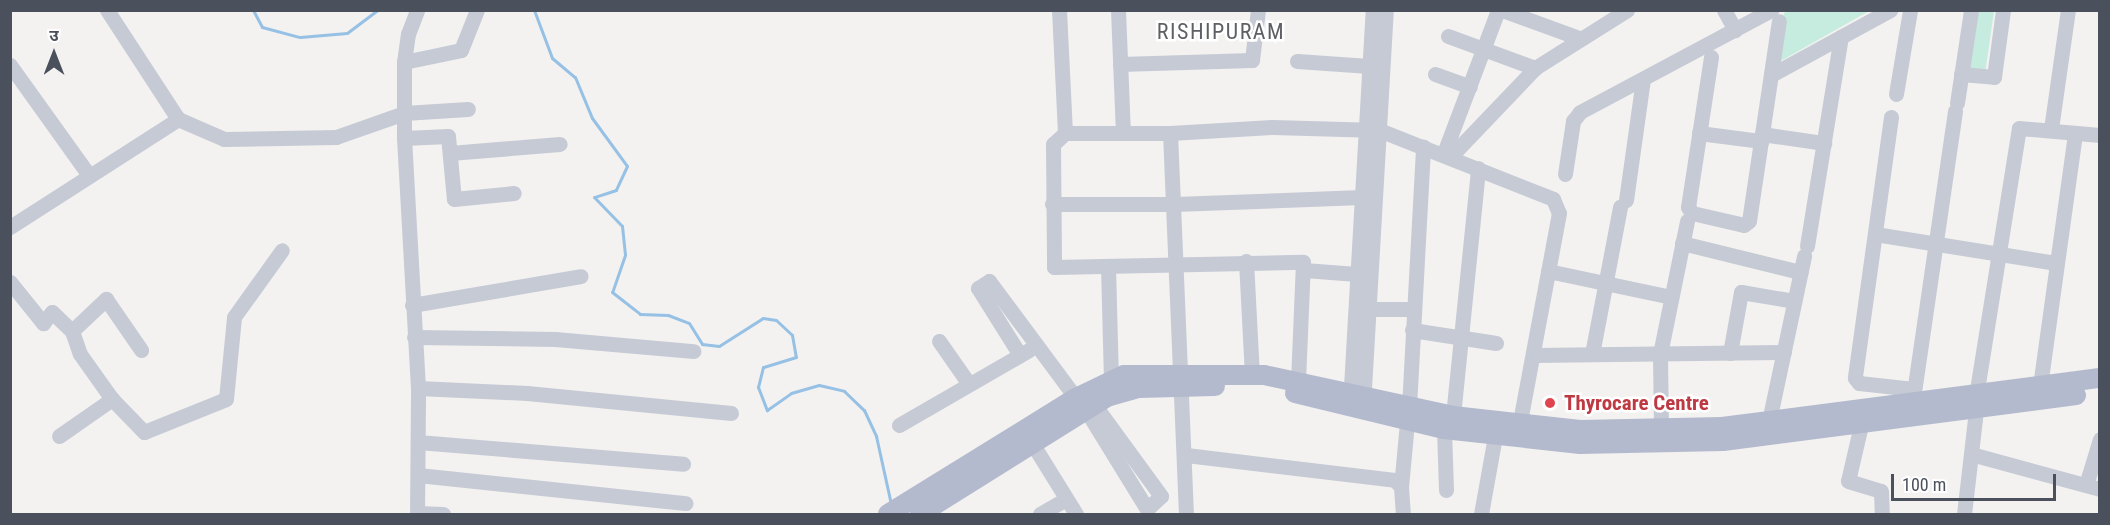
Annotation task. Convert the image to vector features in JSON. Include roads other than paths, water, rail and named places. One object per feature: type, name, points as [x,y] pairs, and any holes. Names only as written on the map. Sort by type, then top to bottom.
[{"type":"main road","points":[[889,514],[921,508],[1032,443],[1085,404],[1111,380],[1138,374],[1181,381],[1259,386],[1356,402],[1408,415],[1580,444],[1723,441],[1861,425],[1976,403],[2040,387],[2100,378]]},
{"type":"main road","points":[[921,508],[1085,404],[1139,388],[1181,381],[1252,375],[1298,380],[1356,402]]},
{"type":"main road","points":[[1448,422],[1495,436],[1519,432],[1661,428],[1769,421],[1913,397],[1976,403],[2100,391]]},
{"type":"street","points":[[107,10],[178,119],[224,139],[336,137],[404,113],[468,109]]},
{"type":"street","points":[[417,10],[408,34],[404,62],[404,138],[418,388],[417,514],[443,514]]},
{"type":"street","points":[[404,62],[461,50],[477,10]]},
{"type":"street","points":[[1059,10],[1065,133]]},
{"type":"street","points":[[1118,10],[1123,133]]},
{"type":"street","points":[[1120,64],[1259,59],[1258,10]]},
{"type":"street","points":[[1356,402],[1368,309],[1372,130],[1370,66],[1373,10]]},
{"type":"street","points":[[1356,402],[1357,274],[1362,197],[1386,10]]},
{"type":"street","points":[[1447,155],[1500,10],[1579,38]]},
{"type":"street","points":[[1724,10],[1735,30]]},
{"type":"street","points":[[1771,75],[1890,10]]},
{"type":"street","points":[[1896,94],[1910,10]]},
{"type":"street","points":[[1891,117],[1855,381],[1913,397],[1971,10]]},
{"type":"street","points":[[1961,74],[1994,77],[2003,10]]},
{"type":"street","points":[[2051,129],[2068,10]]},
{"type":"street","points":[[1447,155],[1535,68],[1618,13]]},
{"type":"street","points":[[1565,174],[1576,117],[1735,30],[1775,16],[1771,75],[1749,221],[1744,225],[1689,211],[1711,57]]},
{"type":"street","points":[[1448,36],[1535,68]]},
{"type":"street","points":[[1769,421],[1806,251],[1841,37]]},
{"type":"street","points":[[1297,62],[1370,66]]},
{"type":"street","points":[[10,65],[15,82],[88,174]]},
{"type":"street","points":[[1436,74],[1470,87]]},
{"type":"street","points":[[1592,354],[1623,203],[1643,79]]},
{"type":"street","points":[[10,227],[88,174],[178,119]]},
{"type":"street","points":[[1964,514],[1976,403],[2018,130],[2025,126],[2100,135]]},
{"type":"street","points":[[1298,380],[1304,270],[1300,261],[1054,267],[1053,144],[1065,133],[1170,133],[1272,127],[1372,130],[1424,146],[1556,202],[1559,213],[1519,432]]},
{"type":"street","points":[[1170,133],[1186,454],[1186,514]]},
{"type":"street","points":[[1699,133],[1824,143]]},
{"type":"street","points":[[2040,387],[2075,133]]},
{"type":"street","points":[[404,138],[446,135],[454,199],[514,193]]},
{"type":"street","points":[[450,153],[560,144]]},
{"type":"street","points":[[1404,514],[1401,488],[1408,415],[1424,146]]},
{"type":"street","points":[[1446,489],[1448,422],[1460,336],[1478,168]]},
{"type":"street","points":[[1052,204],[1174,204],[1362,197]]},
{"type":"street","points":[[1661,428],[1660,354],[1687,221]]},
{"type":"street","points":[[1875,234],[2057,263]]},
{"type":"street","points":[[1682,243],[1800,272]]},
{"type":"street","points":[[10,282],[44,323],[52,312],[72,331],[80,354],[112,399],[144,432],[226,399],[234,317],[282,250]]},
{"type":"street","points":[[1246,261],[1252,375]]},
{"type":"street","points":[[1108,266],[1111,380]]},
{"type":"street","points":[[1304,270],[1357,274]]},
{"type":"street","points":[[1548,271],[1671,297]]},
{"type":"street","points":[[412,305],[582,276]]},
{"type":"street","points":[[1020,355],[978,288],[989,281],[1037,345],[1161,496],[1147,509],[1085,404]]},
{"type":"street","points":[[1730,353],[1741,292],[1794,301]]},
{"type":"street","points":[[72,331],[106,299],[141,350]]},
{"type":"street","points":[[1368,309],[1413,309]]},
{"type":"street","points":[[1412,330],[1496,343]]},
{"type":"street","points":[[414,337],[555,339],[693,351]]},
{"type":"street","points":[[939,341],[969,384]]},
{"type":"street","points":[[899,425],[1037,345]]},
{"type":"street","points":[[1533,355],[1784,352]]},
{"type":"street","points":[[418,388],[527,393],[731,413]]},
{"type":"street","points":[[59,436],[112,399]]},
{"type":"street","points":[[1861,425],[1848,481],[1881,491],[1882,514]]},
{"type":"street","points":[[1481,514],[1495,436]]},
{"type":"street","points":[[1971,454],[2093,487],[2100,439]]},
{"type":"street","points":[[418,442],[684,464]]},
{"type":"street","points":[[1032,443],[1076,514]]},
{"type":"street","points":[[1186,454],[1395,480],[1401,488]]},
{"type":"street","points":[[418,475],[686,502]]},
{"type":"street","points":[[1040,514],[1066,499]]},
{"type":"waterway","points":[[253,10],[262,27],[300,37],[347,33],[378,10]]},
{"type":"waterway","points":[[534,10],[552,58],[575,77],[592,118],[627,166],[616,190],[594,197],[622,226],[625,255],[612,292],[640,314],[668,315],[689,323],[702,344],[719,346],[763,318],[776,320],[792,335],[796,357],[763,367],[758,387],[767,410],[791,393],[819,385],[844,391],[864,410],[876,436],[891,504]]},
{"type":"place","name":"Thyrocare Centre","points":[[1550,403]]},
{"type":"district","name":"RISHIPURAM","points":[[1221,32]]}]
